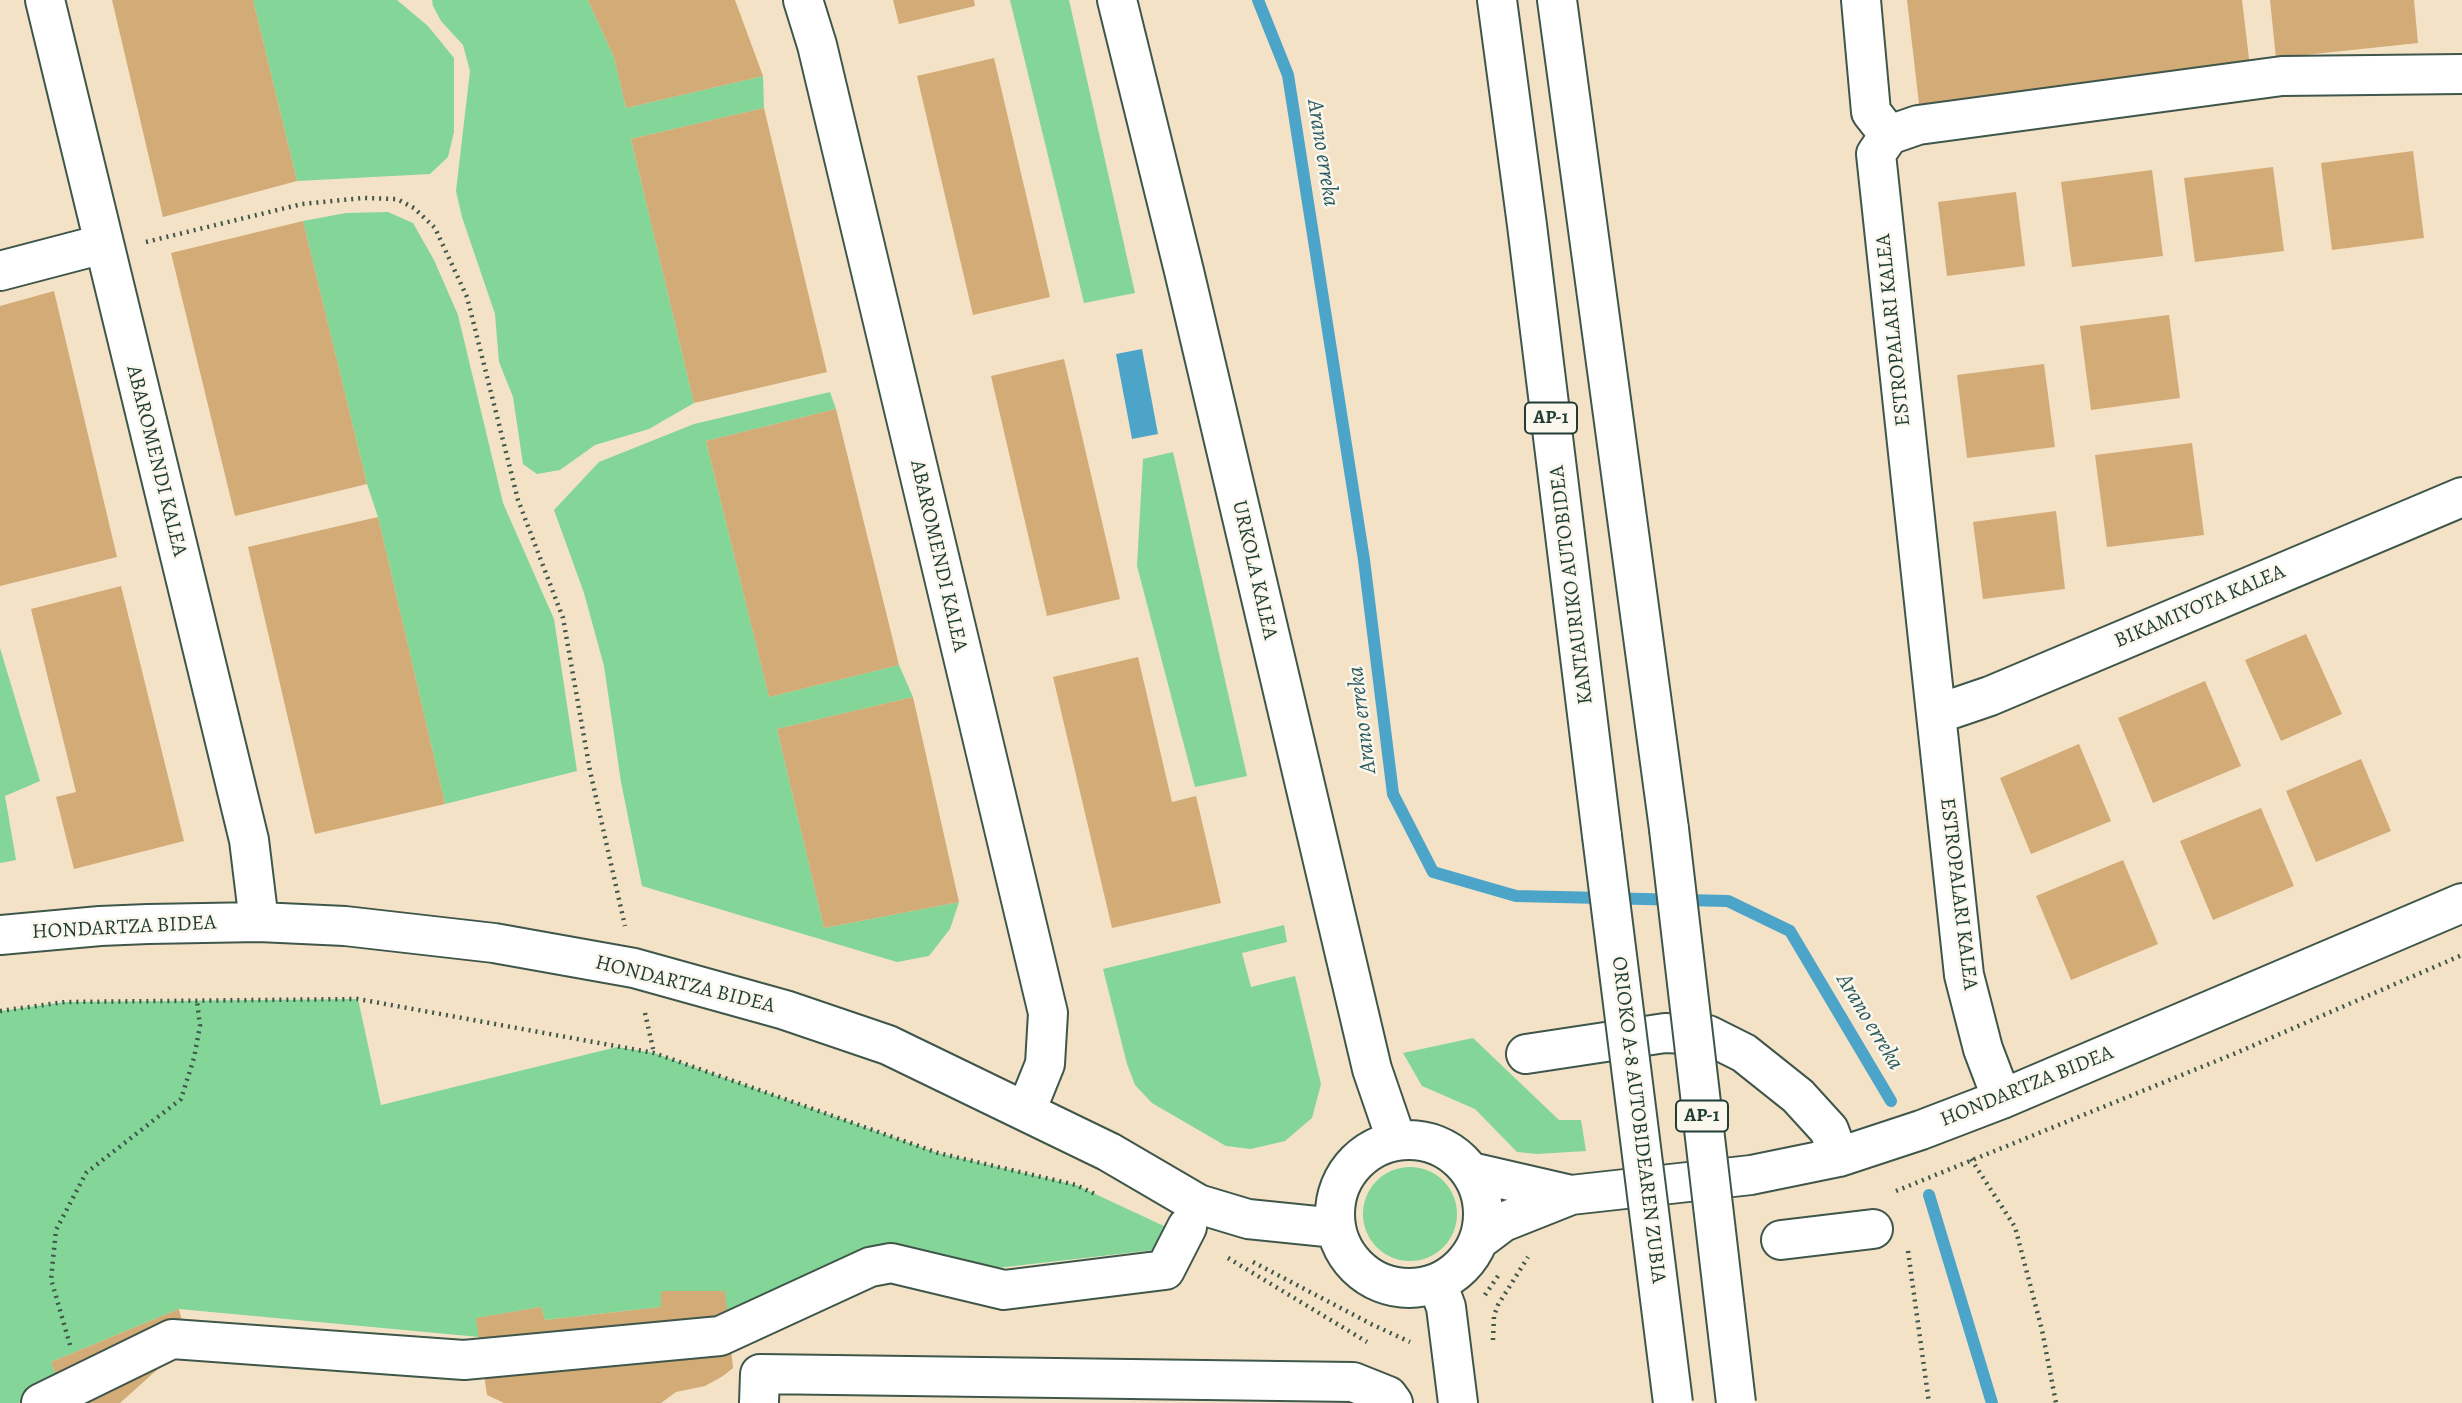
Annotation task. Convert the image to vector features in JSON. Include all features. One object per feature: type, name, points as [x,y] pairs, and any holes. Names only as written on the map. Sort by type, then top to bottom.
[{"type":"main road","name":"ABAROMENDI KALEA","points":[[45,0],[249,840],[260,922]]},
{"type":"main road","name":"ABAROMENDI KALEA","points":[[803,0],[817,45],[1048,1013],[1045,1064],[1026,1111]]},
{"type":"main road","name":"URKOLA KALEA","points":[[1117,0],[1187,284],[1372,1069],[1396,1139]]},
{"type":"main road","name":"KANTAURIKO AUTOBIDEA","points":[[1497,0],[1528,225],[1602,836]]},
{"type":"main road","name":"AP-1","points":[[1558,0],[1669,829],[1735,1403]]},
{"type":"main road","points":[[1861,0],[1871,112],[1889,135],[1918,125],[2281,76],[2462,74]]},
{"type":"main road","name":"ESTROPALARI KALEA","points":[[1889,135],[1876,155],[1964,975],[1983,1049],[2002,1099]]},
{"type":"main road","points":[[0,271],[103,244]]},
{"type":"main road","name":"BIKAMIYOTA KALEA","points":[[1937,714],[2003,690],[2462,497]]},
{"type":"main road","name":"ORIOKO A-8 AUTOBIDEAREN ZUBIA","points":[[1602,836],[1674,1403]]},
{"type":"main road","name":"HONDARTZA BIDEA","points":[[1479,1240],[1503,1222],[1571,1195],[1751,1175],[1839,1157],[1948,1120],[2462,903]]},
{"type":"main road","name":"HONDARTZA BIDEA","points":[[0,936],[100,926],[260,922],[345,926],[494,943],[635,968],[785,1010],[888,1045],[1110,1152],[1198,1204],[1248,1219],[1285,1222],[1336,1212]]},
{"type":"main road","points":[[1526,1054],[1665,1033],[1708,1035],[1744,1053],[1798,1096],[1829,1130],[1839,1157]]},
{"type":"main road","points":[[1396,1139],[1425,1140],[1451,1152],[1471,1172],[1483,1205],[1479,1240],[1469,1258],[1455,1273],[1437,1283],[1416,1288],[1393,1287],[1373,1279],[1356,1266],[1343,1249],[1336,1212],[1348,1170],[1369,1150],[1396,1139]]},
{"type":"main road","name":"HONDARTZA BIDEA","points":[[1471,1172],[1571,1195]]},
{"type":"main road","points":[[41,1403],[172,1339],[464,1360],[720,1336],[870,1267],[891,1263],[1004,1290],[1165,1270],[1188,1227]]},
{"type":"main road","points":[[1781,1240],[1873,1229]]},
{"type":"main road","points":[[1437,1283],[1446,1307],[1458,1403]]},
{"type":"main road","points":[[759,1403],[760,1374],[1353,1382],[1388,1396],[1393,1403]]},
{"type":"path","points":[[144,243],[302,204],[363,198],[397,199],[414,208],[435,228],[467,297],[518,500],[563,618],[590,771],[654,1053]]},
{"type":"path","points":[[1896,1191],[2236,1053],[2462,955]]},
{"type":"path","points":[[82,1383],[51,1279],[56,1230],[86,1173],[181,1099],[194,1058],[200,1026],[197,1001]]},
{"type":"path","points":[[1948,1120],[2015,1227],[2042,1330],[2056,1403]]},
{"type":"path","points":[[1249,1259],[1371,1324],[1408,1340],[1416,1348]]},
{"type":"path","points":[[1483,1305],[1485,1295],[1499,1273]]},
{"type":"green space","points":[[253,0],[397,0],[428,26],[454,58],[454,132],[448,157],[430,174],[297,181]]},
{"type":"green space","points":[[432,0],[588,0],[614,57],[626,108],[763,76],[764,108],[631,139],[694,403],[649,429],[595,445],[560,470],[537,474],[523,464],[513,397],[499,362],[495,314],[462,217],[456,191],[470,71],[463,45],[441,21]]},
{"type":"green space","points":[[1010,0],[1069,0],[1135,293],[1084,303]]},
{"type":"green space","points":[[388,212],[413,223],[434,260],[458,315],[503,503],[554,619],[577,771],[445,804],[378,517],[367,484],[303,221],[346,213]]},
{"type":"green space","points":[[830,392],[836,409],[706,441],[769,697],[899,665],[913,697],[777,729],[824,928],[959,902],[950,929],[929,956],[897,962],[642,886],[621,782],[604,666],[584,593],[554,510],[599,462],[694,424]]},
{"type":"green space","points":[[1173,452],[1247,776],[1195,787],[1137,566],[1143,459]]},
{"type":"green space","points":[[0,648],[40,781],[5,796],[16,860],[0,863]]},
{"type":"green space","points":[[1284,925],[1287,942],[1242,953],[1251,987],[1295,976],[1321,1084],[1312,1118],[1285,1141],[1251,1149],[1226,1146],[1152,1103],[1135,1085],[1127,1064],[1103,969]]},
{"type":"green space","points":[[358,999],[381,1105],[617,1047],[654,1053],[938,1153],[1076,1185],[1166,1227],[1154,1250],[979,1270],[885,1245],[727,1311],[661,1307],[545,1320],[541,1307],[477,1318],[479,1337],[179,1309],[51,1362],[59,1384],[18,1403],[0,1403],[0,1011],[65,1002]]},
{"type":"green space","points":[[1473,1038],[1559,1120],[1581,1120],[1586,1151],[1537,1154],[1517,1152],[1475,1109],[1422,1086],[1403,1053]]},
{"type":"green space","points":[[1410,1167],[1428,1171],[1443,1181],[1453,1196],[1457,1214],[1453,1232],[1443,1247],[1428,1257],[1410,1261],[1392,1257],[1377,1247],[1367,1232],[1363,1214],[1367,1196],[1377,1181],[1392,1171]]},
{"type":"water","points":[[1142,349],[1158,434],[1132,439],[1116,354]]},
{"type":"building","points":[[112,0],[253,0],[297,181],[163,217]]},
{"type":"building","points":[[588,0],[735,0],[763,76],[626,108],[614,57]]},
{"type":"building","points":[[893,0],[974,0],[975,6],[899,24]]},
{"type":"building","points":[[1907,0],[2242,0],[2250,67],[1919,104]]},
{"type":"building","points":[[2270,0],[2414,0],[2418,43],[2276,58]]},
{"type":"building","points":[[994,58],[1050,297],[973,315],[917,76]]},
{"type":"building","points":[[764,108],[827,372],[694,403],[631,139]]},
{"type":"building","points":[[2413,151],[2424,238],[2332,250],[2321,163]]},
{"type":"building","points":[[2273,167],[2284,251],[2195,262],[2184,178]]},
{"type":"building","points":[[2152,170],[2163,256],[2072,267],[2061,182]]},
{"type":"building","points":[[2016,192],[2025,266],[1947,276],[1938,202]]},
{"type":"building","points":[[303,221],[367,484],[235,516],[171,253]]},
{"type":"building","points":[[54,291],[117,557],[0,586],[0,306]]},
{"type":"building","points":[[2169,315],[2180,398],[2091,410],[2080,326]]},
{"type":"building","points":[[1064,359],[1120,599],[1047,616],[991,376]]},
{"type":"building","points":[[2044,364],[2055,447],[1967,458],[1957,375]]},
{"type":"building","points":[[836,409],[899,665],[769,697],[706,441]]},
{"type":"building","points":[[2192,443],[2204,535],[2107,547],[2095,455]]},
{"type":"building","points":[[2056,511],[2065,589],[1983,599],[1973,522]]},
{"type":"building","points":[[378,517],[445,804],[315,834],[248,547]]},
{"type":"building","points":[[121,586],[184,841],[74,869],[56,797],[76,792],[31,609]]},
{"type":"building","points":[[2306,634],[2342,714],[2281,741],[2245,660]]},
{"type":"building","points":[[1138,657],[1172,802],[1196,796],[1221,903],[1112,928],[1053,677]]},
{"type":"building","points":[[2205,681],[2241,766],[2153,803],[2118,718]]},
{"type":"building","points":[[913,697],[959,902],[824,928],[777,729]]},
{"type":"building","points":[[2079,744],[2111,821],[2031,854],[2000,778]]},
{"type":"building","points":[[2361,759],[2391,831],[2316,862],[2286,791]]},
{"type":"building","points":[[2261,808],[2294,886],[2213,920],[2180,841]]},
{"type":"building","points":[[2123,860],[2158,944],[2071,980],[2036,896]]},
{"type":"building","points":[[661,1291],[725,1291],[733,1368],[705,1386],[676,1392],[661,1403],[504,1403],[487,1395],[476,1318],[541,1307],[545,1320],[661,1307]]},
{"type":"building","points":[[179,1309],[187,1343],[120,1403],[18,1403],[59,1384],[51,1362]]},
{"type":"waterway","name":"Arano erreka","points":[[1258,0],[1288,75],[1364,560],[1393,794],[1433,872],[1516,896],[1728,901],[1790,931],[1891,1101]]},
{"type":"waterway","name":"Arano erreka","points":[[1929,1195],[1992,1403]]}]
